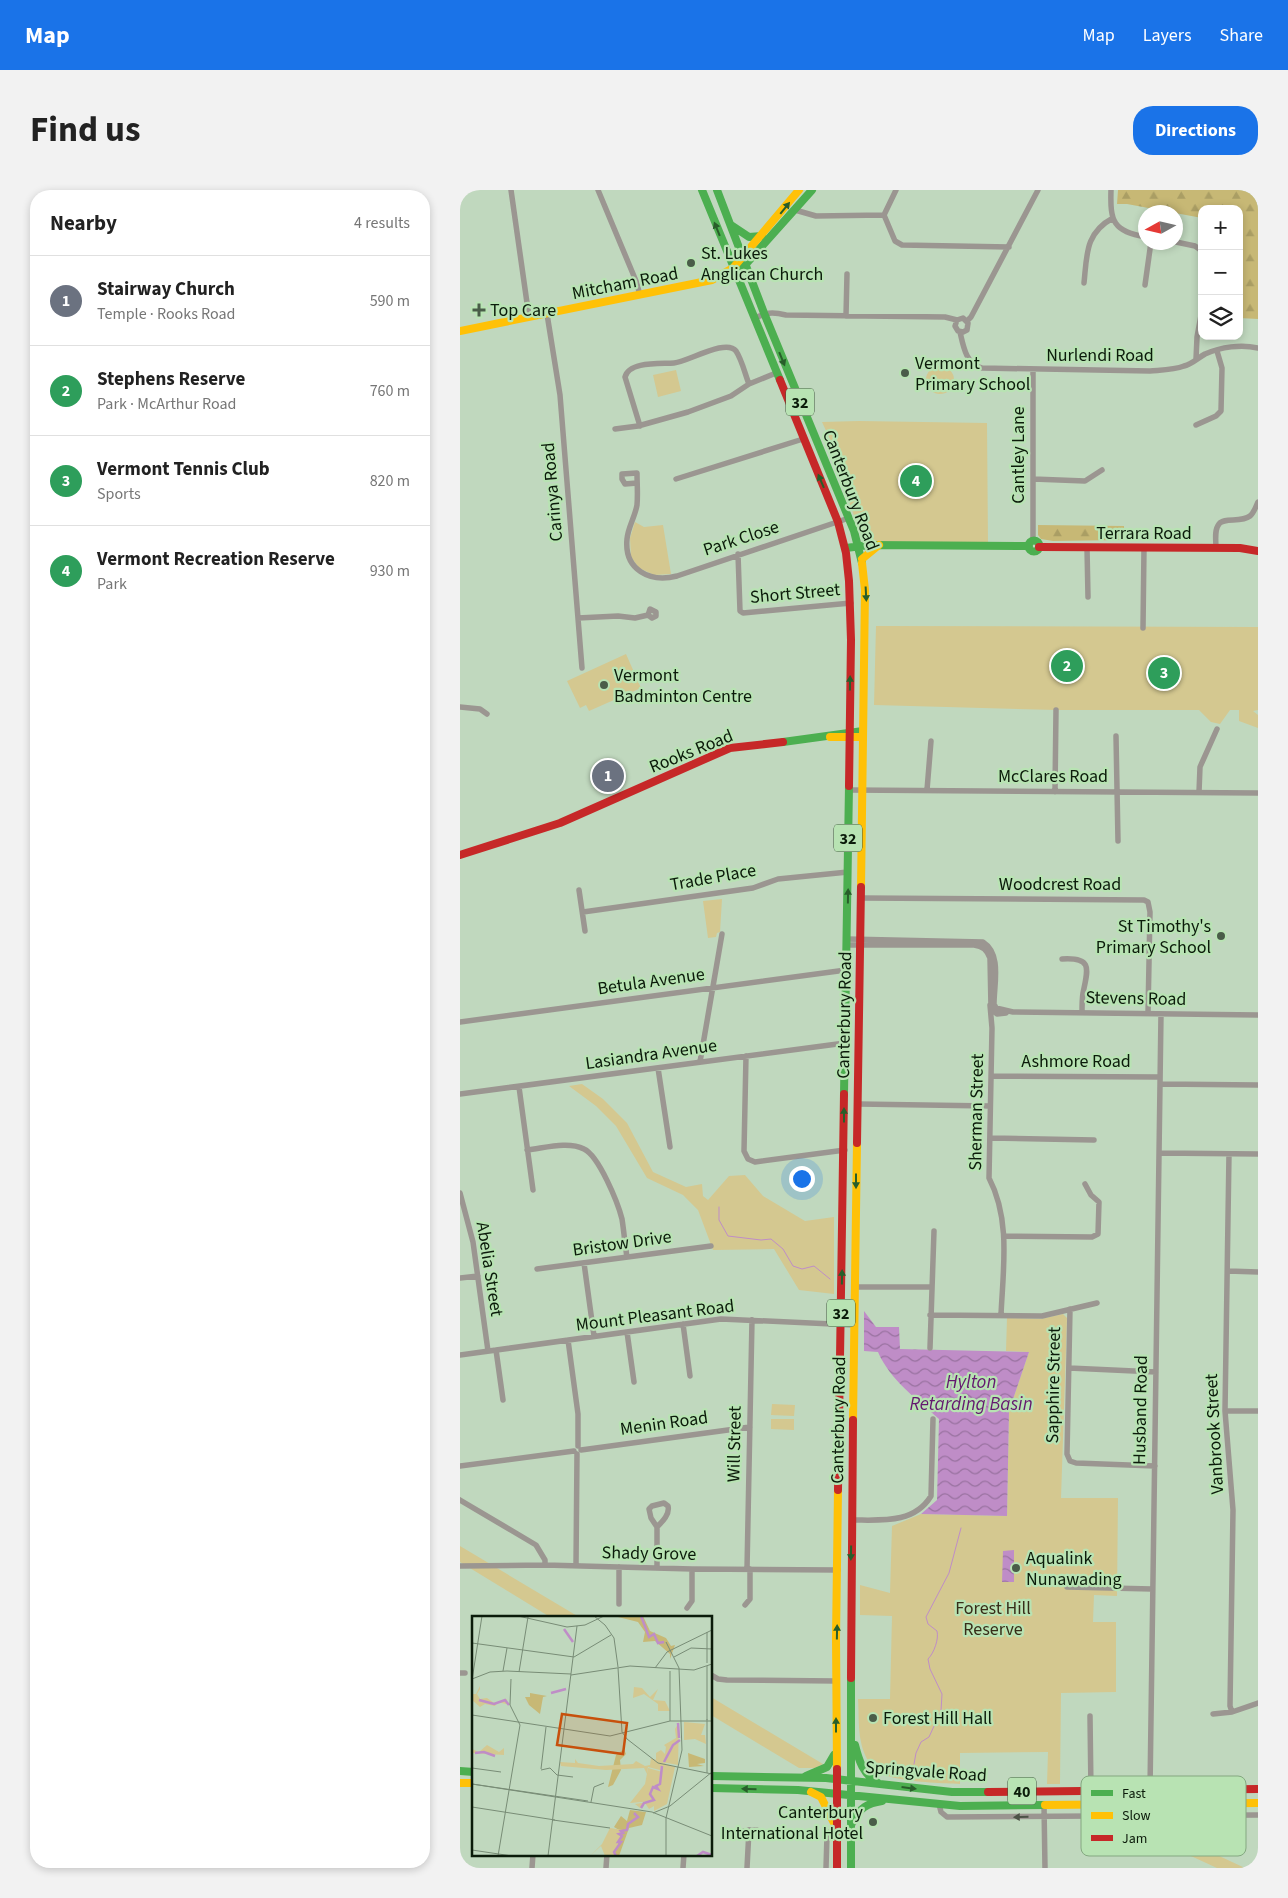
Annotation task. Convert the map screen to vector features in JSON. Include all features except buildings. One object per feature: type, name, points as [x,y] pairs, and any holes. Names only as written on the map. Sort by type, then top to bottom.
[{"type":"main road","name":"Canterbury Road","points":[[702,190],[838,522],[846,548],[851,579],[845,1150],[836,1681],[837,1868]]},
{"type":"main road","name":"Canterbury Road","points":[[717,190],[764,314],[849,518],[862,559],[866,602],[851,1570],[851,1868]]},
{"type":"main road","points":[[733,268],[799,190]]},
{"type":"main road","points":[[733,268],[745,265],[812,190]]},
{"type":"main road","points":[[731,225],[749,237],[762,236]]},
{"type":"main road","name":"Mitcham Road","points":[[460,331],[707,282],[724,275],[733,268]]},
{"type":"main road","points":[[862,559],[879,545]]},
{"type":"main road","name":"Terrara Road","points":[[846,548],[879,545],[1034,545],[1088,548],[1253,549]]},
{"type":"main road","name":"Rooks Road","points":[[460,855],[560,823],[730,748],[863,734]]},
{"type":"main road","points":[[846,1006],[859,1008]]},
{"type":"main road","points":[[845,1019],[859,1008]]},
{"type":"main road","points":[[838,1570],[851,1570]]},
{"type":"main road","points":[[851,1730],[858,1757],[866,1775],[878,1784]]},
{"type":"main road","points":[[801,1777],[818,1773],[826,1768],[831,1763],[836,1747]]},
{"type":"main road","name":"Springvale Road","points":[[712,1776],[836,1779],[952,1792],[1081,1791]]},
{"type":"main road","name":"Springvale Road","points":[[712,1788],[811,1791],[939,1804],[1081,1805]]},
{"type":"main road","points":[[811,1791],[821,1797],[830,1813],[836,1830]]},
{"type":"main road","points":[[851,1828],[856,1813],[866,1804],[895,1800]]},
{"type":"street","points":[[511,190],[529,317]]},
{"type":"street","points":[[598,190],[640,295]]},
{"type":"street","points":[[896,190],[884,215],[894,241],[898,244],[1009,247]]},
{"type":"street","points":[[967,321],[972,317],[1038,190]]},
{"type":"street","points":[[1111,190],[1110,210],[1113,218],[1118,226],[1126,232],[1138,235]]},
{"type":"street","points":[[795,210],[816,216],[884,215]]},
{"type":"street","points":[[1084,283],[1090,241],[1097,230],[1113,218]]},
{"type":"street","points":[[1183,243],[1195,246],[1201,250]]},
{"type":"street","points":[[1145,285],[1150,250]]},
{"type":"street","points":[[846,316],[847,274]]},
{"type":"street","points":[[754,319],[771,312],[786,315],[944,317],[957,320],[963,318],[969,325],[967,330],[960,332],[955,326],[957,320]]},
{"type":"street","name":"Carinya Road","points":[[547,314],[560,395],[582,668]]},
{"type":"street","points":[[775,320],[786,315]]},
{"type":"street","name":"Nurlendi Road","points":[[960,332],[963,346],[970,362],[975,367],[1150,371],[1177,369],[1187,366],[1196,359],[1215,351],[1238,346],[1258,348]]},
{"type":"street","points":[[1196,359],[1198,332]]},
{"type":"street","points":[[1196,425],[1216,416],[1221,411],[1222,368],[1215,351],[1200,346],[1197,338]]},
{"type":"street","points":[[640,426],[625,377],[626,372],[631,368],[652,364],[676,363],[720,347],[728,346],[735,350],[749,384]]},
{"type":"street","name":"Cantley Lane","points":[[1033,369],[1034,545]]},
{"type":"street","points":[[615,429],[640,426],[688,412],[731,396],[749,384],[776,373]]},
{"type":"street","points":[[676,479],[803,439]]},
{"type":"street","points":[[1033,479],[1084,481],[1102,470]]},
{"type":"street","name":"Park Close","points":[[637,483],[636,513],[627,540],[632,562],[643,574],[655,578],[666,578],[849,518]]},
{"type":"street","points":[[1216,548],[1218,524],[1223,521],[1242,520],[1248,517],[1258,502]]},
{"type":"street","points":[[1088,548],[1088,597]]},
{"type":"street","points":[[1143,628],[1144,548]]},
{"type":"street","name":"Short Street","points":[[738,554],[738,608],[740,612],[852,603]]},
{"type":"street","points":[[578,618],[618,616],[635,618],[648,615]]},
{"type":"street","points":[[460,707],[480,709],[487,714]]},
{"type":"street","points":[[1055,792],[1056,710]]},
{"type":"street","points":[[1199,792],[1200,767],[1217,729]]},
{"type":"street","points":[[1116,736],[1118,842]]},
{"type":"street","points":[[927,790],[931,741]]},
{"type":"street","name":"McClares Road","points":[[849,790],[1258,792]]},
{"type":"street","name":"Trade Place","points":[[583,912],[753,888],[778,879],[848,872]]},
{"type":"street","points":[[579,890],[585,931]]},
{"type":"street","name":"Woodcrest Road","points":[[860,898],[1144,900],[1148,902],[1150,912],[1148,1013]]},
{"type":"street","points":[[700,1062],[722,934]]},
{"type":"street","points":[[847,942],[983,942],[991,947],[994,955],[994,1004],[997,1012]]},
{"type":"street","points":[[860,942],[974,944],[981,946],[987,951],[990,958],[990,1005],[992,1010],[997,1012]]},
{"type":"street","points":[[1062,959],[1081,960],[1086,964],[1088,971],[1082,996],[1082,1013]]},
{"type":"street","name":"Betula Avenue","points":[[460,1022],[846,970]]},
{"type":"street","name":"Sherman Street","points":[[990,1005],[992,1028],[989,1178],[1001,1207],[1004,1236],[1001,1315]]},
{"type":"street","name":"Stevens Road","points":[[997,1012],[1258,1015]]},
{"type":"street","name":"Sherman Street","points":[[992,1028],[997,1012]]},
{"type":"street","name":"Husband Road","points":[[1150,1776],[1161,1014]]},
{"type":"street","name":"Lasiandra Avenue","points":[[460,1094],[845,1043]]},
{"type":"street","points":[[746,1056],[744,1151],[748,1159],[755,1162],[845,1150]]},
{"type":"street","points":[[658,1068],[670,1147]]},
{"type":"street","name":"Ashmore Road","points":[[991,1076],[1160,1077]]},
{"type":"street","points":[[1160,1084],[1258,1085]]},
{"type":"street","points":[[519,1087],[532,1190]]},
{"type":"street","points":[[858,1104],[990,1106]]},
{"type":"street","points":[[990,1138],[1094,1140]]},
{"type":"street","points":[[527,1150],[570,1145],[586,1149],[603,1173],[617,1204],[621,1217],[627,1258]]},
{"type":"street","points":[[1159,1154],[1258,1154]]},
{"type":"street","name":"Vanbrook Street","points":[[1229,1154],[1225,1410],[1232,1510],[1230,1706],[1232,1712]]},
{"type":"street","points":[[1004,1236],[1092,1238],[1098,1234],[1099,1202],[1085,1184]]},
{"type":"street","name":"Abelia Street","points":[[460,1193],[473,1242],[488,1351]]},
{"type":"street","points":[[930,1348],[934,1232]]},
{"type":"street","name":"Bristow Drive","points":[[537,1270],[710,1246]]},
{"type":"street","points":[[584,1263],[594,1336]]},
{"type":"street","points":[[1228,1271],[1258,1272]]},
{"type":"street","points":[[460,1278],[478,1276]]},
{"type":"street","points":[[856,1287],[931,1287]]},
{"type":"street","points":[[930,1315],[1042,1316],[1097,1303]]},
{"type":"street","name":"Sapphire Street","points":[[1070,1309],[1067,1454],[1070,1461],[1076,1463],[1155,1466]]},
{"type":"street","name":"Mount Pleasant Road","points":[[460,1355],[721,1319],[841,1326],[854,1325]]},
{"type":"street","name":"Will Street","points":[[745,1605],[750,1599],[752,1320]]},
{"type":"street","points":[[683,1324],[690,1376]]},
{"type":"street","points":[[627,1332],[634,1382]]},
{"type":"street","points":[[568,1340],[578,1414],[576,1566]]},
{"type":"street","points":[[496,1350],[503,1400]]},
{"type":"street","points":[[1068,1368],[1156,1372]]},
{"type":"street","points":[[1225,1410],[1258,1411]]},
{"type":"street","points":[[852,1520],[899,1519],[919,1510],[927,1503],[932,1496],[933,1419]]},
{"type":"street","name":"Menin Road","points":[[460,1466],[750,1426]]},
{"type":"street","points":[[460,1500],[536,1544],[545,1560],[545,1565]]},
{"type":"street","points":[[657,1568],[658,1527]]},
{"type":"street","name":"Shady Grove","points":[[460,1566],[545,1565],[838,1570]]},
{"type":"street","points":[[619,1567],[619,1604]]},
{"type":"street","points":[[686,1608],[692,1601],[692,1569]]},
{"type":"street","points":[[1068,1587],[1152,1589]]},
{"type":"street","points":[[712,1676],[718,1679],[727,1680],[836,1681]]},
{"type":"street","points":[[1213,1714],[1232,1712],[1258,1702]]},
{"type":"street","points":[[1090,1716],[1091,1776]]},
{"type":"street","name":"Springvale Road","points":[[939,1804],[941,1812],[947,1817],[1081,1816]]},
{"type":"street","points":[[1044,1805],[1045,1868]]},
{"type":"street","points":[[747,1868],[750,1830]]},
{"type":"street","points":[[742,1831],[758,1830]]},
{"type":"street","name":"Canterbury Road","points":[[826,1868],[827,1835],[831,1831],[836,1830]]},
{"type":"green space","points":[[1118,190],[1258,190],[1258,319],[1243,318],[1243,205],[1198,205],[1198,217],[1183,214],[1183,205],[1138,206],[1117,204]]},
{"type":"green space","points":[[940,366],[950,370],[954,380],[950,390],[940,394],[930,390],[926,380],[930,370]]},
{"type":"green space","points":[[676,370],[681,391],[658,397],[653,375]]},
{"type":"green space","points":[[822,422],[987,423],[988,543],[869,542],[861,535],[844,488],[846,474]]},
{"type":"green space","points":[[635,522],[644,527],[663,525],[671,574],[654,575],[639,568],[631,557],[630,538]]},
{"type":"green space","points":[[1038,525],[1124,526],[1124,540],[1053,541],[1041,539],[1038,535]]},
{"type":"green space","points":[[876,626],[1258,627],[1258,710],[1253,711],[1258,715],[1258,728],[1239,721],[1239,710],[1230,710],[1220,724],[1211,722],[1199,710],[1056,710],[874,705]]},
{"type":"green space","name":"Vermont Badminton Centre","points":[[626,654],[641,688],[589,711],[586,705],[580,708],[567,681]]},
{"type":"green space","points":[[722,899],[720,932],[717,933],[716,937],[708,938],[703,901]]},
{"type":"green space","points":[[582,1084],[603,1099],[627,1123],[653,1172],[686,1187],[702,1184],[703,1196],[708,1200],[729,1176],[745,1175],[763,1196],[805,1221],[834,1217],[834,1294],[799,1290],[774,1249],[713,1250],[698,1210],[683,1195],[647,1178],[616,1126],[596,1106],[569,1086]]},
{"type":"green space","name":"Forest Hill Reserve","points":[[1063,1314],[1067,1318],[1061,1498],[1118,1498],[1117,1596],[1094,1595],[1093,1622],[1116,1622],[1116,1692],[1061,1693],[1060,1784],[1047,1784],[1048,1752],[960,1753],[960,1784],[918,1781],[886,1775],[872,1766],[863,1750],[859,1732],[858,1699],[890,1699],[892,1616],[860,1615],[860,1585],[890,1593],[892,1526],[921,1514],[1007,1516],[1009,1411],[1029,1352],[1006,1351],[1007,1318],[1041,1319]]},
{"type":"green space","points":[[772,1404],[795,1405],[794,1416],[771,1415]]},
{"type":"green space","points":[[771,1419],[794,1419],[794,1430],[771,1429]]},
{"type":"green space","points":[[460,1546],[577,1616],[548,1616],[460,1562]]},
{"type":"green space","points":[[712,1698],[823,1764],[815,1768],[799,1768],[712,1716]]},
{"type":"green space","points":[[1191,1856],[1219,1856],[1245,1868],[1217,1868]]},
{"type":"water","name":"Hylton Retarding Basin","points":[[864,1311],[876,1327],[899,1327],[900,1349],[1029,1352],[1009,1411],[1007,1516],[921,1514],[937,1500],[939,1419],[897,1380],[878,1352],[864,1351]]},
{"type":"water","points":[[1014,1550],[1014,1582],[1002,1582],[1003,1551]]},
{"type":"waterway","points":[[719,1207],[719,1220],[728,1236],[761,1240],[771,1239],[783,1249],[793,1266],[802,1269],[814,1266],[830,1279]]},
{"type":"waterway","points":[[914,1764],[921,1742],[929,1737],[941,1711],[942,1694],[930,1669],[928,1659],[936,1646],[937,1631],[928,1624],[926,1617],[949,1573],[961,1528]]},
{"type":"traffic: fast","points":[[702,190],[780,380]]},
{"type":"traffic: fast","points":[[717,190],[764,313],[854,531],[862,563]]},
{"type":"traffic: fast","points":[[740,266],[745,265],[812,190]]},
{"type":"traffic: fast","points":[[731,225],[749,237],[762,236]]},
{"type":"traffic: fast","points":[[1032,541],[1036,541],[1039,546],[1038,550],[1032,551],[1029,548],[1029,544],[1032,541]]},
{"type":"traffic: fast","points":[[846,548],[869,545],[1029,546]]},
{"type":"traffic: fast","points":[[783,742],[863,731]]},
{"type":"traffic: fast","points":[[844,1094],[849,786]]},
{"type":"traffic: fast","points":[[851,1678],[851,1868]]},
{"type":"traffic: fast","points":[[855,1745],[862,1767],[878,1783]]},
{"type":"traffic: fast","points":[[806,1776],[827,1767],[834,1755]]},
{"type":"traffic: fast","points":[[460,1771],[472,1772]]},
{"type":"traffic: fast","points":[[712,1776],[826,1778],[952,1792],[988,1792]]},
{"type":"traffic: fast","points":[[712,1788],[798,1790],[960,1806],[1045,1805]]},
{"type":"traffic: fast","points":[[853,1822],[864,1807],[882,1801]]},
{"type":"traffic: slow","points":[[460,331],[712,280],[733,268],[799,190]]},
{"type":"traffic: slow","points":[[862,559],[879,545]]},
{"type":"traffic: slow","points":[[861,887],[865,590],[862,563]]},
{"type":"traffic: slow","points":[[830,737],[863,737]]},
{"type":"traffic: slow","points":[[853,1420],[857,1143]]},
{"type":"traffic: slow","points":[[837,1769],[838,1490]]},
{"type":"traffic: slow","points":[[460,1783],[472,1783]]},
{"type":"traffic: slow","points":[[811,1792],[821,1797],[835,1825]]},
{"type":"traffic: slow","points":[[1246,1803],[1258,1803]]},
{"type":"traffic: slow","points":[[1045,1805],[1081,1805]]},
{"type":"traffic: jam","points":[[780,380],[838,522],[846,553],[851,640],[849,786]]},
{"type":"traffic: jam","points":[[1039,547],[1240,548],[1258,551]]},
{"type":"traffic: jam","points":[[460,855],[560,823],[730,748],[783,742]]},
{"type":"traffic: jam","points":[[857,1143],[861,887]]},
{"type":"traffic: jam","points":[[838,1490],[844,1094]]},
{"type":"traffic: jam","points":[[851,1678],[853,1420]]},
{"type":"traffic: jam","points":[[837,1769],[837,1868]]},
{"type":"traffic: jam","points":[[1246,1789],[1258,1789]]},
{"type":"traffic: jam","points":[[988,1792],[1081,1791]]},
{"type":"place","name":"St. Lukes Anglican Church","points":[[691,263]]},
{"type":"place","name":"Top Care","points":[[479,310]]},
{"type":"place","name":"Vermont Primary School","points":[[905,373]]},
{"type":"place","name":"Vermont Recreation Reserve","points":[[916,481]]},
{"type":"place","name":"Stephens Reserve","points":[[1067,666]]},
{"type":"place","name":"Vermont Tennis Club","points":[[1164,673]]},
{"type":"place","name":"Vermont Badminton Centre","points":[[604,685]]},
{"type":"place","name":"Stairway Church","points":[[608,776]]},
{"type":"place","name":"St Timothy's Primary School","points":[[1221,936]]},
{"type":"place","name":"Aqualink Nunawading","points":[[1016,1568]]},
{"type":"place","name":"Forest Hill Hall","points":[[873,1718]]},
{"type":"place","name":"Canterbury International Hotel","points":[[873,1822]]}]
